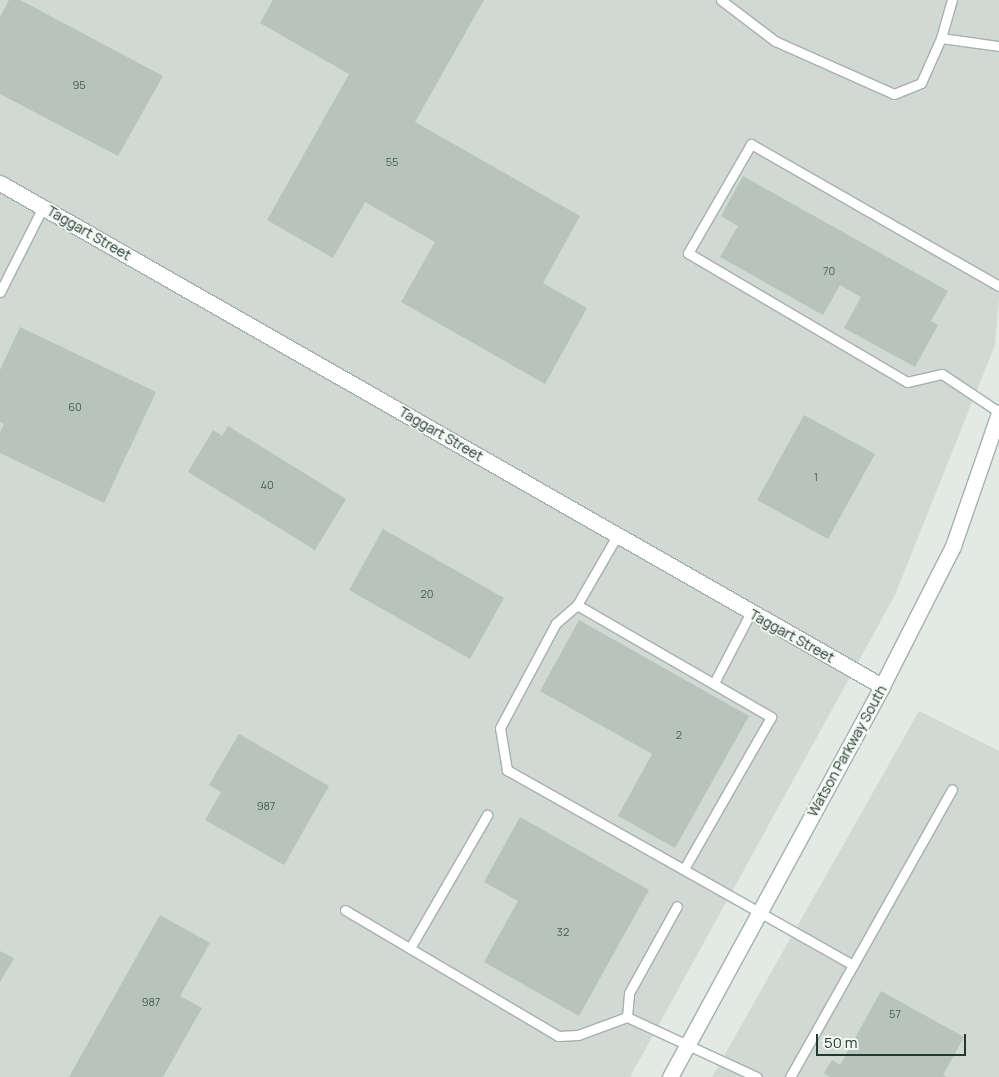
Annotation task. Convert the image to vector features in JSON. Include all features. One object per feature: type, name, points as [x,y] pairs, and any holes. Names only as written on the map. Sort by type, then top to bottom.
[{"type":"street","name":"Taggart Street","points":[[0,183],[882,686]]},
{"type":"street","name":"Watson Parkway South","points":[[670,1077],[882,686],[954,546],[999,413]]},
{"type":"lane","points":[[721,0],[775,41],[894,94],[920,83],[941,38],[952,0]]},
{"type":"lane","points":[[941,38],[999,46]]},
{"type":"lane","points":[[999,286],[751,144],[688,252],[907,382],[942,374],[999,413]]},
{"type":"lane","points":[[1,287],[43,207]]},
{"type":"lane","points":[[618,534],[577,605],[556,623],[500,728],[507,770],[686,868],[853,965]]},
{"type":"lane","points":[[577,605],[770,716],[686,868]]},
{"type":"lane","points":[[714,683],[751,612]]},
{"type":"lane","points":[[790,1077],[952,789]]},
{"type":"lane","points":[[410,948],[487,814]]},
{"type":"lane","points":[[627,1017],[629,993],[677,906]]},
{"type":"lane","points":[[345,910],[558,1036],[578,1035],[627,1017],[688,1043],[757,1077]]},
{"type":"shaded area","points":[[0,0],[999,0],[999,299],[995,345],[895,595],[630,1077],[0,1077]]},
{"type":"shaded area","points":[[919,711],[999,751],[999,1077],[712,1077]]},
{"type":"building","points":[[9,0],[20,0],[163,76],[118,156],[0,94],[0,17]]},
{"type":"building","points":[[273,0],[484,0],[415,122],[580,216],[543,283],[587,308],[545,384],[401,302],[435,242],[365,202],[333,258],[267,220],[349,74],[260,23]]},
{"type":"building","points":[[743,176],[948,291],[931,321],[938,325],[915,367],[844,328],[861,297],[840,285],[823,315],[720,257],[738,226],[721,216]]},
{"type":"building","points":[[20,327],[156,392],[104,503],[0,453],[0,432],[4,424],[0,422],[0,370]]},
{"type":"building","points":[[804,415],[875,454],[828,539],[757,500]]},
{"type":"building","points":[[228,426],[346,499],[315,550],[188,472],[213,430],[222,436]]},
{"type":"building","points":[[383,529],[504,598],[470,659],[349,590]]},
{"type":"building","points":[[579,620],[749,716],[675,848],[618,816],[652,754],[540,691]]},
{"type":"building","points":[[239,734],[329,786],[284,865],[205,820],[221,792],[209,785]]},
{"type":"building","points":[[520,817],[649,890],[579,1016],[484,962],[518,901],[484,882]]},
{"type":"building","points":[[160,915],[210,943],[180,996],[202,1008],[163,1077],[69,1077]]},
{"type":"building","points":[[0,951],[14,958],[0,982]]},
{"type":"building","points":[[881,991],[964,1037],[943,1075],[947,1077],[830,1077],[824,1073],[832,1060],[840,1065]]}]
